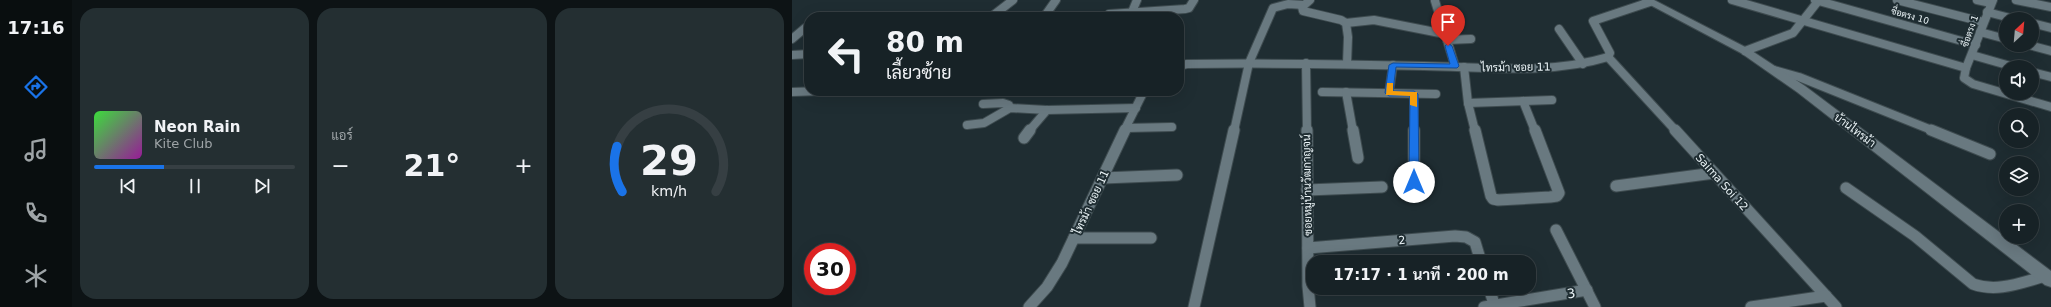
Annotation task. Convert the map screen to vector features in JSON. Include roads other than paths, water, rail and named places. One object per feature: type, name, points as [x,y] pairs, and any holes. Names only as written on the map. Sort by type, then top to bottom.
[{"type":"street","points":[[997,12],[1013,0]]},
{"type":"street","points":[[1048,12],[1056,0]]},
{"type":"street","points":[[1137,0],[1132,12],[1185,9],[1189,8],[1194,0]]},
{"type":"street","points":[[1732,0],[1966,68],[1964,78],[1973,84],[2051,107]]},
{"type":"street","points":[[1745,51],[1789,36],[1804,20],[1817,0]]},
{"type":"street","name":"ซื่อตรง 10","points":[[1817,0],[1976,46]]},
{"type":"street","points":[[1897,0],[1983,22]]},
{"type":"street","points":[[1977,0],[1992,2]]},
{"type":"street","points":[[2016,0],[2051,7]]},
{"type":"street","points":[[1435,1],[1446,37],[1459,67],[1493,199],[1498,200],[1557,196],[1559,193],[1522,101]]},
{"type":"street","points":[[1608,57],[1610,53],[1608,47],[1593,21],[1648,1]]},
{"type":"street","name":"บ้านไทรม้า","points":[[1648,1],[1745,51],[1773,70],[1905,166],[2048,278]]},
{"type":"street","points":[[1307,2],[1301,8],[1303,11],[1341,20],[1346,23],[1374,20],[1446,37],[1471,39]]},
{"type":"street","points":[[1194,307],[1249,63],[1273,8],[1288,4],[1307,2]]},
{"type":"street","name":"ซื่อตรง 1","points":[[1966,68],[1976,46],[1983,22],[1992,2]]},
{"type":"street","points":[[1987,12],[1999,15]]},
{"type":"street","points":[[1346,23],[1348,37],[1347,64]]},
{"type":"street","points":[[2039,25],[2051,28]]},
{"type":"street","points":[[792,28],[804,28]]},
{"type":"street","points":[[1559,29],[1583,64]]},
{"type":"street","points":[[792,39],[804,30]]},
{"type":"street","points":[[1980,32],[1999,37]]},
{"type":"street","points":[[2039,48],[2051,51]]},
{"type":"street","points":[[792,55],[804,54]]},
{"type":"street","points":[[1972,55],[1999,63]]},
{"type":"street","name":"ไทรม้า ซอย 11","points":[[1184,65],[1306,63],[1459,67],[1532,67],[1583,64],[1608,57]]},
{"type":"street","name":"Saima Soi 12","points":[[1608,57],[1836,307]]},
{"type":"street","name":"ซอยหมู่บ้านวัฒกาญจน์","points":[[1306,63],[1308,286],[1310,307]]},
{"type":"street","points":[[1389,93],[1393,65]]},
{"type":"street","points":[[1773,70],[1799,77],[1990,154]]},
{"type":"street","points":[[2039,74],[2051,77]]},
{"type":"street","points":[[792,92],[804,92]]},
{"type":"street","points":[[1322,92],[1436,94]]},
{"type":"street","points":[[1346,92],[1358,158]]},
{"type":"street","points":[[1414,94],[1414,182]]},
{"type":"street","name":"ไทรม้า ซอย 11","points":[[1029,307],[1036,302],[1051,282],[1074,238],[1142,96]]},
{"type":"street","points":[[1468,103],[1552,100]]},
{"type":"street","points":[[983,104],[1003,103],[1009,105],[1010,108]]},
{"type":"street","points":[[967,125],[984,123],[1010,108],[1047,110],[1136,108]]},
{"type":"street","points":[[1024,138],[1047,110]]},
{"type":"street","points":[[1126,128],[1172,127]]},
{"type":"street","points":[[1616,186],[1714,173]]},
{"type":"street","points":[[1103,178],[1177,176]]},
{"type":"street","points":[[1307,190],[1382,187]]},
{"type":"street","points":[[1846,188],[1899,224],[1973,284],[1982,288],[1992,289],[2048,278]]},
{"type":"street","points":[[1556,230],[1595,307]]},
{"type":"street","name":"2","points":[[1308,248],[1455,236],[1466,237],[1475,242],[1479,255]]},
{"type":"street","points":[[1074,238],[1151,238]]},
{"type":"street","name":"3","points":[[1491,306],[1586,290]]},
{"type":"street","points":[[1490,295],[1491,306]]},
{"type":"street","points":[[1750,307],[1826,296]]}]
